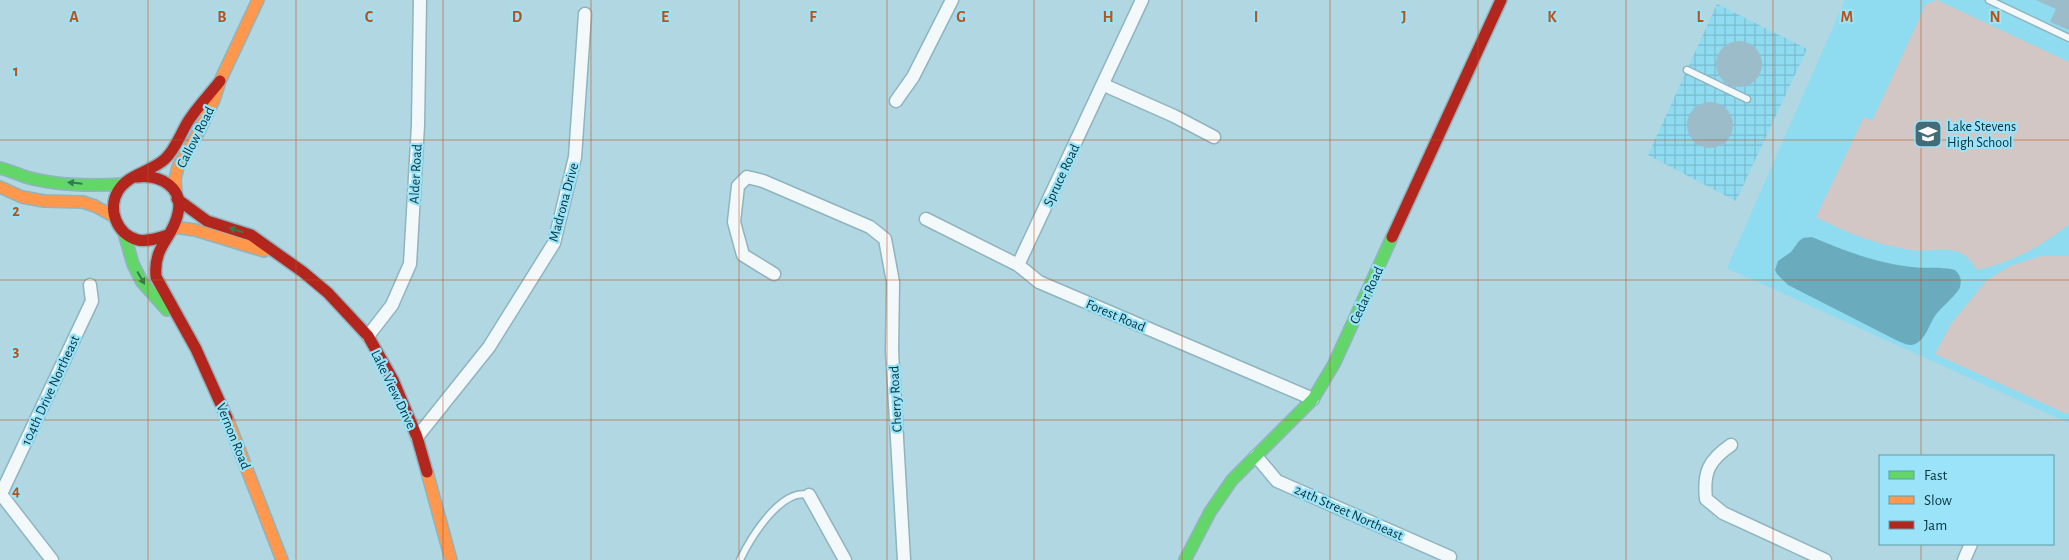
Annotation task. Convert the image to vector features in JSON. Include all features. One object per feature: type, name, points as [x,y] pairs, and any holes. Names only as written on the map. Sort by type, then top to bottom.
[{"type":"street","name":"Callow Road","points":[[177,197],[175,179],[178,167],[214,100],[220,81],[258,0]]},
{"type":"street","name":"Alder Road","points":[[368,336],[392,306],[410,264],[418,125],[420,0]]},
{"type":"street","points":[[896,101],[913,77],[952,0]]},
{"type":"street","name":"Spruce Road","points":[[1018,264],[1104,85],[1142,0]]},
{"type":"street","name":"Cedar Road","points":[[1185,560],[1210,512],[1232,480],[1313,399],[1334,364],[1501,0]]},
{"type":"street","name":"Madrona Drive","points":[[417,437],[489,347],[554,244],[575,157],[585,14]]},
{"type":"street","name":"Callow Road","points":[[137,177],[165,159],[179,140],[196,109],[220,81]]},
{"type":"street","points":[[1104,85],[1174,116],[1214,137]]},
{"type":"street","points":[[0,168],[26,177],[44,180],[92,185],[124,184]]},
{"type":"street","points":[[113,216],[113,206],[117,192],[124,184],[137,177],[150,176],[169,184],[177,197],[180,212],[171,231],[153,240],[135,239],[124,233]]},
{"type":"street","name":"Cherry Road","points":[[774,274],[743,256],[734,222],[738,186],[747,177],[763,181],[870,227],[885,239],[893,282],[892,351],[904,560]]},
{"type":"street","points":[[0,186],[22,197],[44,202],[83,202],[113,216],[124,233],[133,264],[142,282],[164,309],[179,316]]},
{"type":"street","name":"Lake View Drive","points":[[177,197],[208,221],[251,235],[303,272],[328,293],[368,336],[393,380],[417,437],[451,560]]},
{"type":"street","name":"Forest Road","points":[[926,220],[1018,264],[1039,282],[1313,399]]},
{"type":"street","name":"Lake View Drive","points":[[171,231],[190,227],[277,255]]},
{"type":"street","name":"Vernon Road","points":[[171,231],[158,249],[156,277],[179,316],[224,410],[282,560]]},
{"type":"street","name":"104th Drive Northeast","points":[[1,494],[92,301],[90,285]]},
{"type":"street","points":[[1731,445],[1718,454],[1712,462],[1706,475],[1706,499],[1723,513],[1825,560]]},
{"type":"street","name":"24th Street Northeast","points":[[1256,456],[1277,481],[1450,557]]},
{"type":"street","points":[[1,494],[52,560]]},
{"type":"street","points":[[809,495],[845,560]]},
{"type":"street","points":[[1964,560],[1971,545]]},
{"type":"lane","points":[[1989,0],[2069,38]]},
{"type":"lane","points":[[1686,70],[1747,99]]},
{"type":"lane","points":[[740,560],[759,527],[777,508],[797,494],[809,495]]},
{"type":"shaded area","name":"Lake Stevens High School","points":[[1845,0],[2069,0],[2069,423],[1727,268]]},
{"type":"shaded area","points":[[1937,0],[2069,62],[2069,224],[2048,240],[2026,253],[2002,263],[1977,270],[1969,259],[1958,252],[1947,250],[1911,250],[1886,245],[1851,233],[1816,217],[1864,117],[1872,121],[1926,4]]},
{"type":"shaded area","points":[[1717,4],[1807,49],[1736,201],[1648,155]]},
{"type":"shaded area","points":[[1812,237],[1849,252],[1886,263],[1955,270],[1960,277],[1960,287],[1935,316],[1922,339],[1913,345],[1905,344],[1788,285],[1777,274],[1775,270],[1778,261],[1791,252],[1803,238]]},
{"type":"shaded area","points":[[2041,256],[2069,256],[2069,414],[1935,354],[1951,324],[1987,280],[2010,266]]},
{"type":"building","points":[[2036,0],[2069,0],[2069,30],[2050,22],[2056,9]]},
{"type":"building","points":[[1739,41],[1752,45],[1758,51],[1762,64],[1758,77],[1752,83],[1739,87],[1726,83],[1720,77],[1716,64],[1720,51],[1726,45]]},
{"type":"building","points":[[1705,102],[1715,102],[1729,112],[1733,125],[1729,138],[1723,144],[1715,148],[1705,148],[1691,138],[1687,130],[1687,120],[1697,106]]},
{"type":"traffic: fast","points":[[0,168],[26,177],[62,184],[124,184]]},
{"type":"traffic: fast","points":[[124,233],[133,264],[142,282],[167,310]]},
{"type":"traffic: fast","points":[[1185,560],[1210,512],[1232,480],[1313,399],[1334,364],[1392,237]]},
{"type":"traffic: slow","points":[[176,194],[175,179],[178,167],[214,100],[220,81],[258,0]]},
{"type":"traffic: slow","points":[[0,187],[22,197],[44,201],[83,202],[113,216]]},
{"type":"traffic: slow","points":[[174,227],[195,230],[264,251]]},
{"type":"traffic: slow","points":[[227,418],[282,560]]},
{"type":"traffic: slow","points":[[427,472],[451,560]]},
{"type":"traffic: jam","points":[[1392,237],[1501,0]]},
{"type":"traffic: jam","points":[[168,235],[138,240],[124,233],[114,213],[115,198],[122,185],[153,167],[169,155],[186,125],[220,81]]},
{"type":"traffic: jam","points":[[137,177],[161,180],[168,184],[177,196],[179,204],[178,213],[157,257],[156,277],[196,349],[227,418]]},
{"type":"traffic: jam","points":[[177,199],[207,221],[251,235],[303,272],[328,293],[368,336],[393,380],[417,437],[427,472]]},
{"type":"place","name":"Lake Stevens High School","points":[[1928,134]]}]
